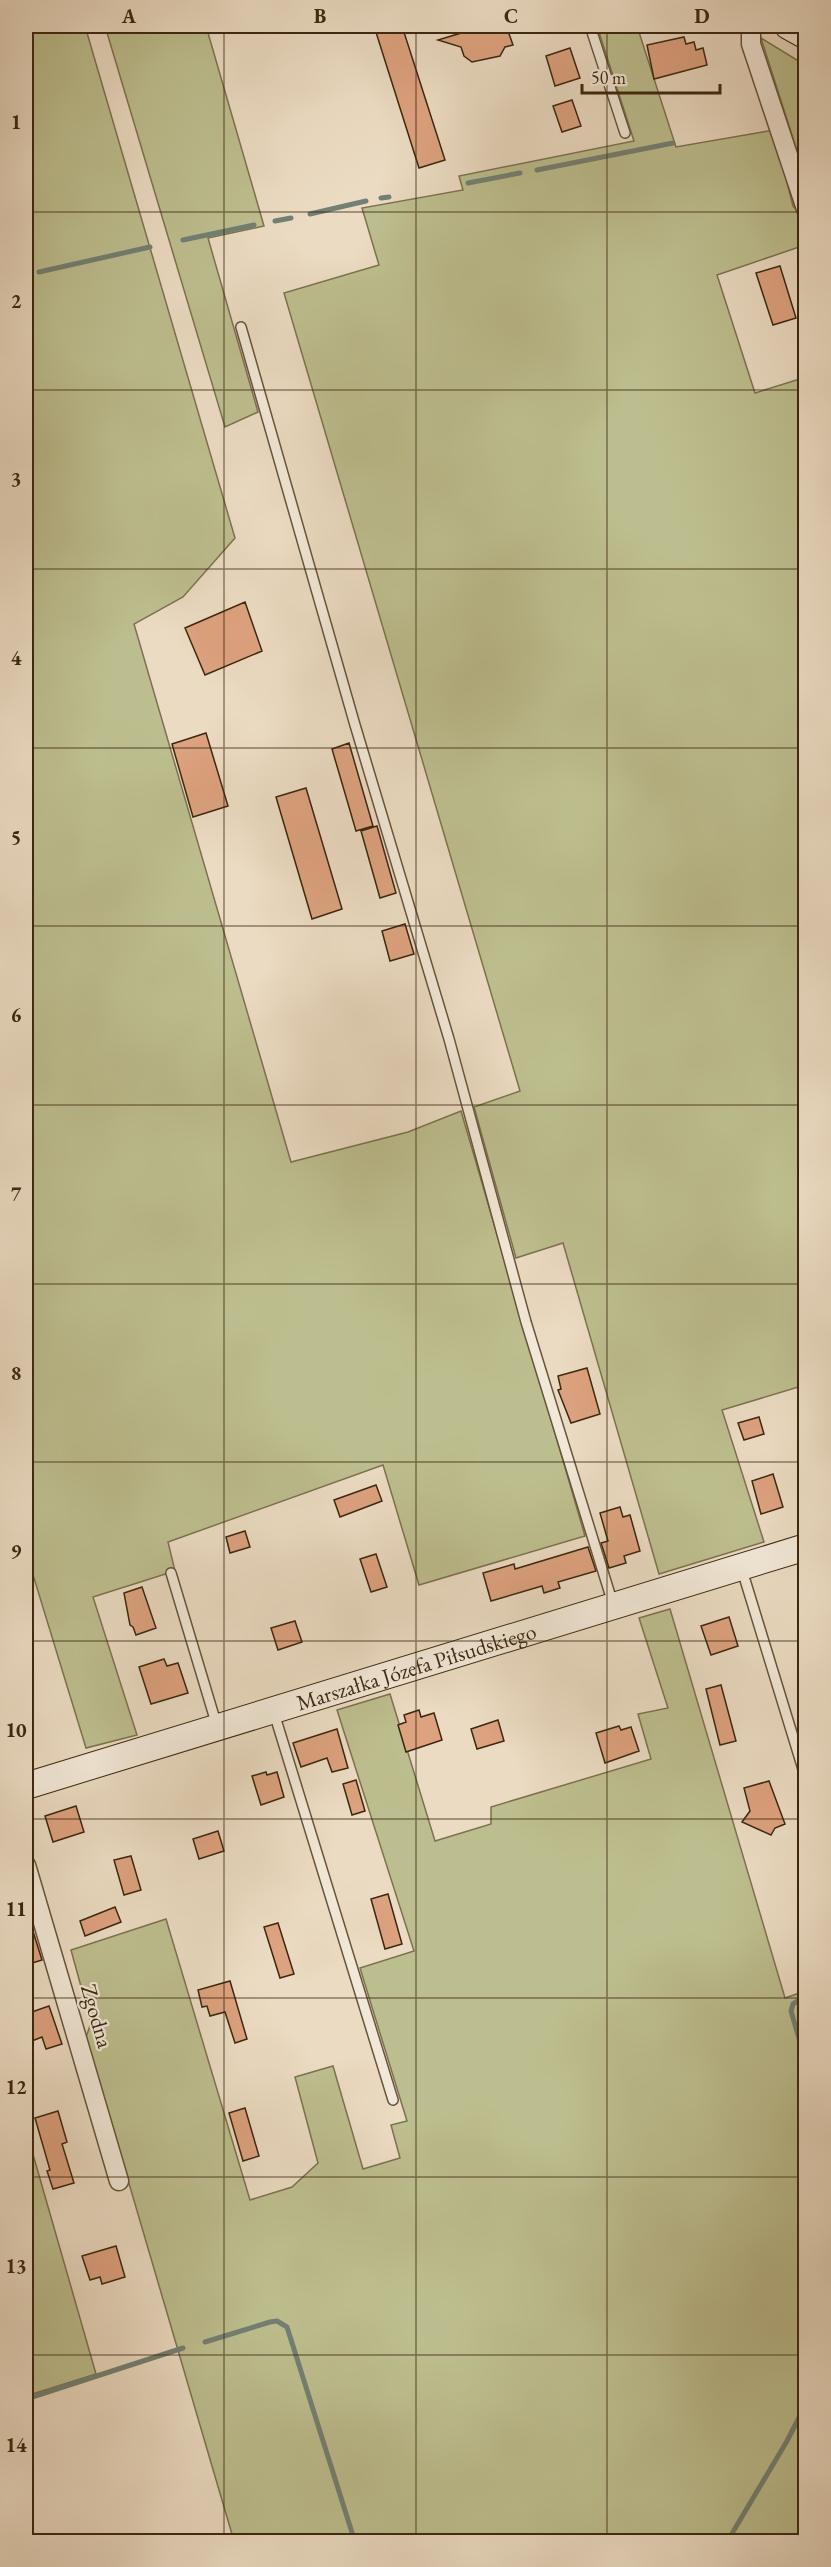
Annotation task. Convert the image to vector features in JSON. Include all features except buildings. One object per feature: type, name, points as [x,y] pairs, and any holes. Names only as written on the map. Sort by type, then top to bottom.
[{"type":"street","points":[[751,26],[751,45],[806,209]]},
{"type":"street","points":[[788,26],[806,36]]},
{"type":"street","name":"Marszałka Józefa Piłsudskiego","points":[[26,1786],[806,1547]]},
{"type":"street","name":"Zgodna","points":[[26,1865],[119,2181]]},
{"type":"lane","points":[[590,26],[625,133]]},
{"type":"lane","points":[[241,327],[355,725],[449,1038],[526,1322],[614,1607]]},
{"type":"lane","points":[[741,1567],[806,1779]]},
{"type":"lane","points":[[171,1573],[217,1727]]},
{"type":"lane","points":[[273,1710],[393,2100]]},
{"type":"green space","points":[[26,26],[85,26],[235,538],[183,597],[134,624],[291,1162],[408,1132],[461,1111],[585,1536],[419,1585],[383,1465],[168,1542],[175,1571],[93,1597],[137,1735],[86,1748],[26,1552]]},
{"type":"green space","points":[[105,26],[206,26],[264,226],[208,238],[258,412],[225,427]]},
{"type":"green space","points":[[597,26],[637,26],[676,147],[774,130],[793,206],[803,224],[805,240],[805,245],[717,275],[755,393],[806,377],[805,1385],[722,1410],[764,1542],[659,1574],[563,1243],[516,1258],[474,1107],[520,1091],[284,293],[379,265],[362,208],[463,190],[459,176],[634,141]]},
{"type":"green space","points":[[761,38],[805,65],[805,176]]},
{"type":"green space","points":[[670,1609],[785,1998],[805,1991],[805,2541],[234,2541],[86,2037],[91,2023],[71,1950],[166,1919],[250,2200],[292,2187],[318,2163],[295,2077],[333,2066],[363,2169],[400,2158],[391,2125],[407,2121],[360,1968],[414,1951],[337,1710],[390,1694],[435,1841],[491,1824],[491,1807],[651,1759],[638,1714],[668,1708],[639,1618]]},
{"type":"green space","points":[[26,2130],[96,2374],[26,2396]]},
{"type":"waterway","points":[[537,170],[673,143]]},
{"type":"waterway","points":[[468,183],[520,173]]},
{"type":"waterway","points":[[381,198],[389,197]]},
{"type":"waterway","points":[[310,214],[366,201]]},
{"type":"waterway","points":[[275,221],[291,218]]},
{"type":"waterway","points":[[183,240],[254,225]]},
{"type":"waterway","points":[[39,272],[150,247]]},
{"type":"waterway","points":[[806,1996],[793,2004],[791,2011],[806,2062]]},
{"type":"waterway","points":[[205,2342],[270,2322],[277,2321],[287,2327],[355,2542]]},
{"type":"waterway","points":[[26,2399],[183,2348]]},
{"type":"waterway","points":[[727,2542],[787,2441],[806,2404]]}]
